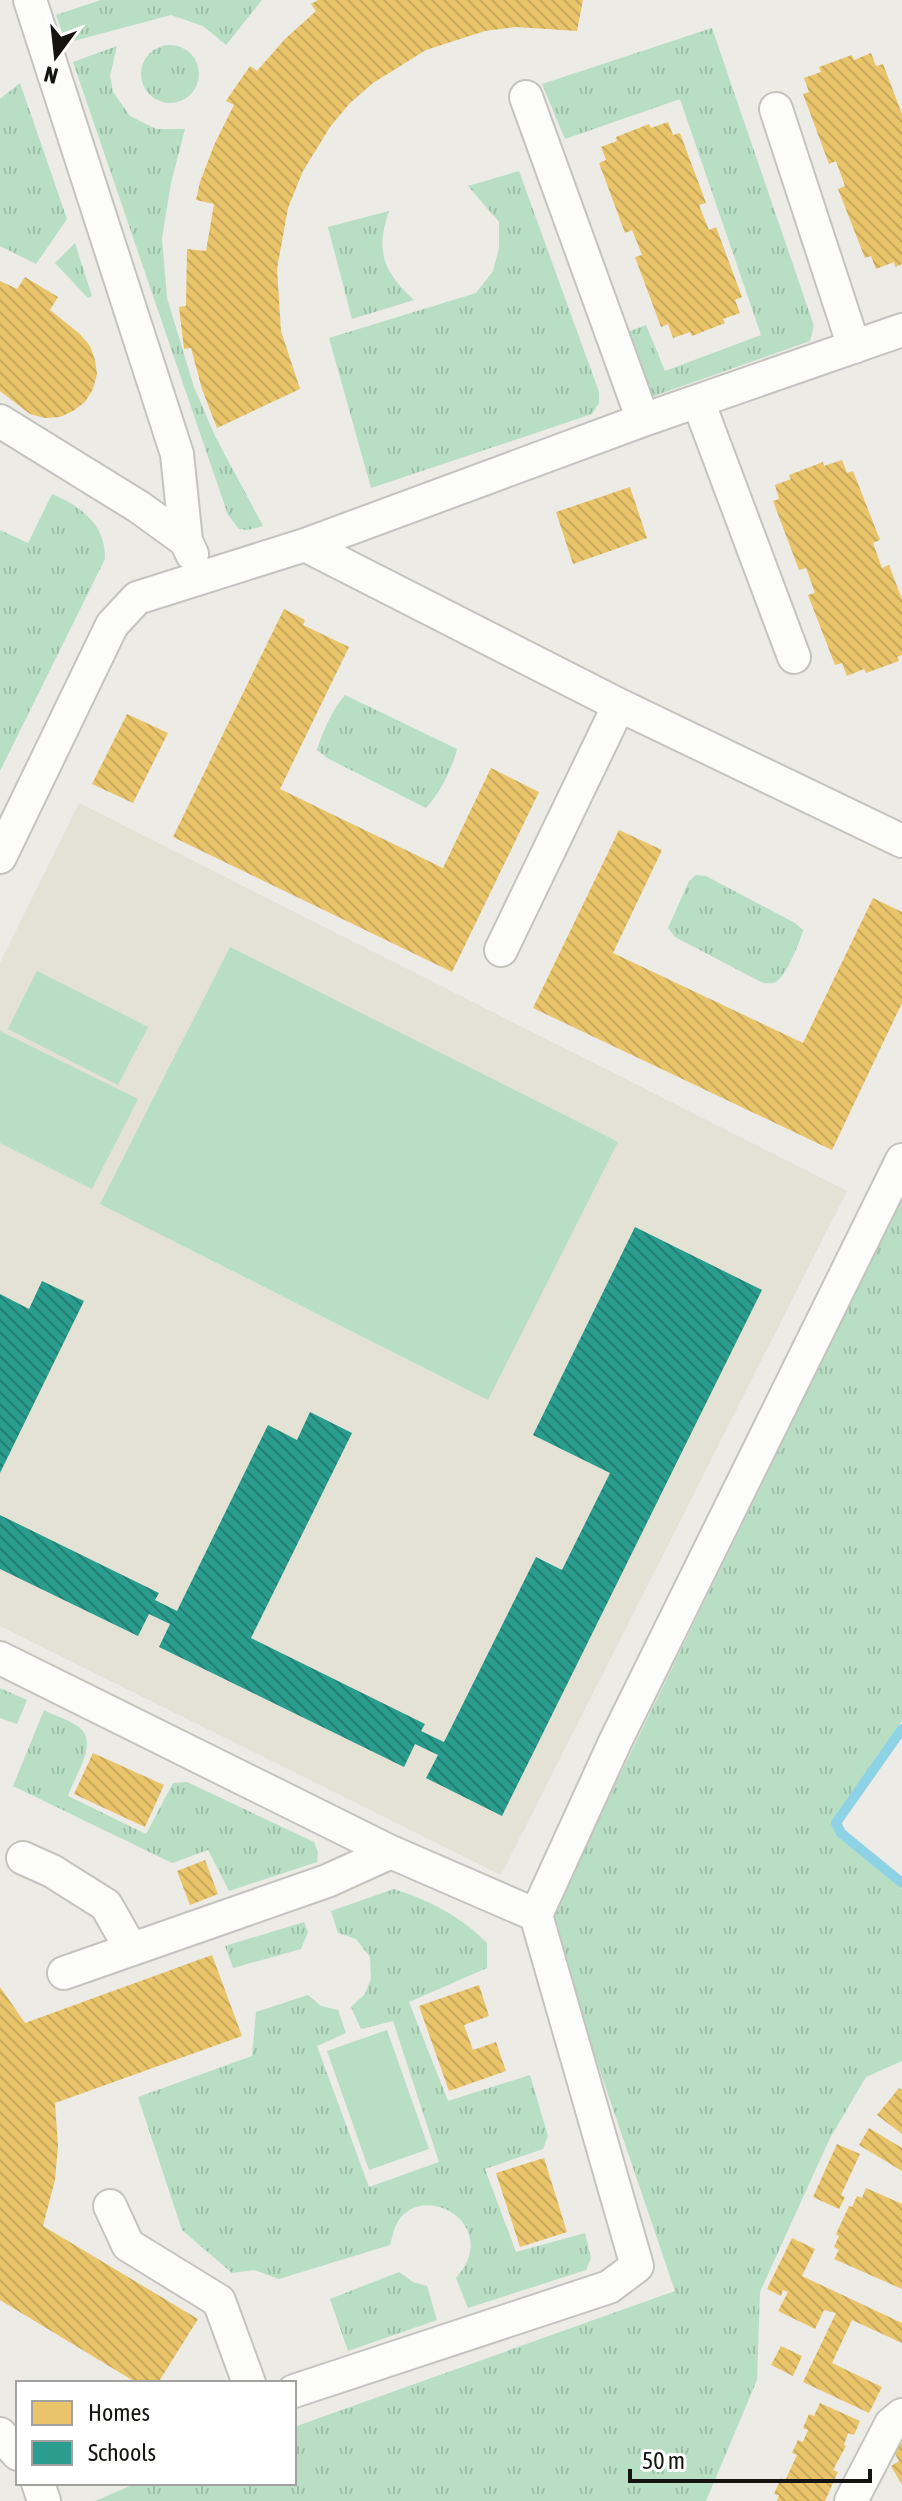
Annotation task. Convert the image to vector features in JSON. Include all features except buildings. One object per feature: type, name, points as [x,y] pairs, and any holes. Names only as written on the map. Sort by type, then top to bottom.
[{"type":"street","points":[[30,0],[177,454],[186,541],[200,576]]},
{"type":"street","points":[[526,97],[643,420]]},
{"type":"street","points":[[776,109],[854,347]]},
{"type":"street","points":[[0,857],[112,625],[137,598],[305,545],[643,420],[854,347],[899,339]]},
{"type":"street","points":[[698,401],[794,657]]},
{"type":"street","points":[[0,421],[139,507],[186,541]]},
{"type":"street","points":[[305,545],[619,705],[902,841]]},
{"type":"street","points":[[501,950],[619,705]]},
{"type":"street","points":[[296,2390],[609,2287],[637,2266],[536,1915],[615,1742],[902,1160]]},
{"type":"street","points":[[0,1658],[391,1852],[536,1915]]},
{"type":"street","points":[[64,1973],[327,1881],[391,1852]]},
{"type":"street","points":[[23,1858],[52,1871],[106,1905],[131,1949]]},
{"type":"street","points":[[110,2206],[128,2245],[219,2301],[248,2381]]},
{"type":"street","points":[[851,2501],[891,2424],[902,2415]]},
{"type":"street","points":[[0,2434],[16,2452]]},
{"type":"shaded area","points":[[79,803],[847,1191],[501,1875],[0,1626],[0,963]]},
{"type":"green space","points":[[101,0],[262,0],[226,45],[203,26],[171,15],[66,43],[56,15]]},
{"type":"green space","points":[[712,28],[814,326],[810,341],[654,396],[640,383],[625,333],[646,325],[665,371],[761,335],[680,99],[565,139],[542,84]]},
{"type":"green space","points":[[170,45],[190,54],[199,74],[190,94],[170,103],[150,94],[141,74],[150,54]]},
{"type":"green space","points":[[117,46],[110,76],[113,92],[130,116],[156,129],[185,129],[171,183],[162,238],[167,298],[194,387],[215,436],[263,526],[239,529],[228,515],[73,62]]},
{"type":"green space","points":[[20,83],[67,219],[36,264],[0,246],[0,99]]},
{"type":"green space","points":[[519,171],[599,392],[599,403],[592,414],[371,488],[329,338],[476,293],[493,271],[499,248],[499,222],[468,186]]},
{"type":"green space","points":[[389,211],[383,238],[385,260],[395,280],[414,300],[352,319],[328,227]]},
{"type":"green space","points":[[75,243],[92,296],[88,298],[55,263]]},
{"type":"green space","points":[[52,494],[73,504],[90,518],[101,536],[105,559],[0,771],[0,530],[28,543]]},
{"type":"green space","points":[[345,695],[457,749],[445,780],[426,808],[317,750],[328,721]]},
{"type":"green space","points":[[696,875],[706,876],[803,930],[780,979],[763,983],[675,937],[668,928],[689,881]]},
{"type":"green space","points":[[230,947],[618,1142],[488,1400],[100,1204]]},
{"type":"green space","points":[[37,971],[148,1027],[118,1085],[8,1029]]},
{"type":"green space","points":[[0,1031],[138,1099],[92,1189],[0,1143]]},
{"type":"green space","points":[[902,1197],[902,1721],[832,1825],[837,1835],[902,1889],[902,2061],[866,2077],[830,2138],[760,2292],[757,2380],[706,2501],[95,2501],[132,2485],[296,2485],[296,2426],[675,2291],[550,1924],[551,1916]]},
{"type":"green space","points":[[0,1688],[27,1700],[17,1724],[0,1718]]},
{"type":"green space","points":[[44,1710],[76,1725],[85,1735],[86,1752],[68,1796],[146,1834],[173,1783],[187,1782],[314,1842],[317,1862],[229,1891],[208,1850],[172,1863],[13,1786]]},
{"type":"green space","points":[[394,1889],[444,1910],[487,1943],[487,1968],[409,2002],[448,2101],[530,2075],[548,2136],[543,2149],[485,2169],[516,2252],[585,2233],[591,2258],[586,2270],[468,2308],[456,2278],[468,2258],[470,2240],[464,2225],[452,2213],[437,2206],[421,2206],[406,2212],[395,2227],[390,2245],[279,2279],[254,2270],[232,2273],[182,2230],[138,2097],[252,2056],[256,2012],[308,1995],[321,2006],[338,2010],[346,2033],[317,2046],[369,2187],[439,2162],[393,2021],[361,2029],[351,2007],[365,1994],[371,1979],[370,1957],[356,1939],[338,1933],[331,1911]]},
{"type":"green space","points":[[304,1922],[308,1932],[301,1949],[233,1968],[225,1946]]},
{"type":"green space","points":[[387,2030],[429,2149],[369,2170],[327,2051]]},
{"type":"green space","points":[[399,2272],[413,2282],[427,2286],[437,2320],[348,2351],[330,2299]]},
{"type":"waterway","points":[[902,1729],[836,1823],[841,1833],[902,1883]]}]
